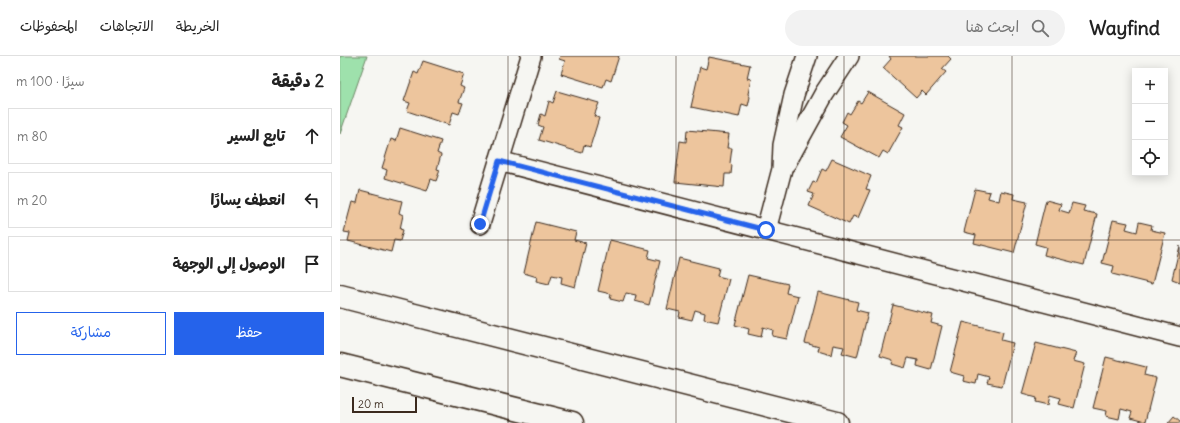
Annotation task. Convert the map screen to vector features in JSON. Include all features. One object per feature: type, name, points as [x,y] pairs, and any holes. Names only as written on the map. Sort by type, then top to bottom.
[{"type":"street","points":[[480,224],[531,56]]},
{"type":"street","points":[[766,230],[782,169],[783,145],[794,95],[807,56]]},
{"type":"street","points":[[782,169],[824,94],[850,56]]},
{"type":"street","points":[[499,161],[1180,337]]},
{"type":"street","points":[[340,296],[836,423]]},
{"type":"street","points":[[340,365],[572,423]]},
{"type":"green space","points":[[340,56],[367,56],[340,134]]},
{"type":"building","points":[[560,56],[619,56],[611,81],[606,79],[603,87],[561,74],[565,61],[559,59]]},
{"type":"building","points":[[889,56],[948,56],[951,59],[942,69],[946,72],[926,95],[922,91],[916,98],[883,68],[891,59]]},
{"type":"building","points":[[709,57],[750,65],[747,78],[751,79],[748,94],[750,97],[748,106],[742,104],[739,117],[691,107],[700,67],[706,69]]},
{"type":"building","points":[[423,61],[464,74],[460,86],[464,88],[459,102],[463,103],[459,114],[453,112],[449,125],[407,111],[410,103],[404,101],[414,72],[418,74]]},
{"type":"building","points":[[557,91],[599,103],[594,116],[599,118],[590,147],[584,145],[582,153],[539,140],[543,127],[538,125],[541,114],[545,116],[549,101],[553,103]]},
{"type":"building","points":[[868,92],[905,113],[899,125],[903,127],[888,154],[883,151],[879,158],[840,137],[847,125],[842,122],[847,112],[850,114],[858,101],[861,103]]},
{"type":"building","points":[[400,128],[441,141],[437,153],[441,155],[437,169],[440,170],[436,181],[431,179],[427,191],[385,178],[387,170],[382,168],[391,139],[396,141]]},
{"type":"building","points":[[687,130],[729,134],[727,148],[732,148],[730,163],[732,165],[731,174],[725,174],[724,187],[675,182],[680,141],[686,142]]},
{"type":"building","points":[[832,159],[871,176],[866,189],[870,190],[858,218],[853,216],[849,224],[809,206],[814,194],[808,192],[813,182],[816,183],[822,169],[826,171]]},
{"type":"building","points":[[975,189],[990,192],[988,198],[999,201],[1001,191],[1014,194],[1013,199],[1027,202],[1014,253],[974,243],[976,235],[964,232]]},
{"type":"building","points":[[360,190],[402,201],[399,213],[403,215],[400,229],[403,230],[400,241],[394,240],[391,252],[348,241],[350,233],[344,232],[352,202],[357,203]]},
{"type":"building","points":[[1046,200],[1061,204],[1059,210],[1069,213],[1072,203],[1085,206],[1083,211],[1097,214],[1084,265],[1044,255],[1046,247],[1035,244]]},
{"type":"building","points":[[1113,220],[1128,223],[1126,229],[1137,232],[1139,222],[1152,225],[1151,230],[1165,233],[1152,284],[1112,274],[1114,266],[1102,263]]},
{"type":"building","points":[[536,222],[576,232],[574,240],[586,243],[575,287],[561,283],[562,277],[552,275],[549,284],[536,281],[537,277],[524,273]]},
{"type":"building","points":[[610,240],[650,250],[648,258],[660,261],[649,305],[635,301],[636,295],[626,293],[623,302],[610,299],[611,294],[598,291]]},
{"type":"building","points":[[1180,246],[1180,282],[1172,279]]},
{"type":"building","points":[[679,258],[719,268],[717,276],[729,279],[718,322],[704,319],[705,313],[695,310],[692,320],[679,317],[680,312],[667,309]]},
{"type":"building","points":[[748,275],[788,284],[786,293],[798,296],[787,339],[772,336],[773,330],[763,327],[761,337],[748,334],[749,329],[735,325]]},
{"type":"building","points":[[818,292],[858,302],[856,310],[868,313],[857,357],[842,353],[844,347],[833,345],[831,355],[818,351],[819,347],[805,343]]},
{"type":"building","points":[[893,305],[933,315],[931,323],[942,326],[931,370],[917,366],[918,360],[908,358],[905,368],[892,364],[893,360],[880,356]]},
{"type":"building","points":[[963,322],[1003,332],[1001,340],[1013,343],[1002,386],[987,383],[989,377],[978,374],[976,384],[963,381],[964,376],[950,372]]},
{"type":"building","points":[[1036,343],[1076,353],[1073,361],[1085,364],[1074,408],[1059,404],[1061,398],[1050,395],[1048,405],[1035,402],[1036,398],[1022,394]]},
{"type":"building","points":[[1106,357],[1146,367],[1144,375],[1156,378],[1145,422],[1130,418],[1132,412],[1121,409],[1119,419],[1106,416],[1107,411],[1093,408]]},
{"type":"building","points":[[1174,416],[1180,421],[1180,423],[1168,423]]},
{"type":"route","points":[[480,224],[499,161],[766,230]]}]
